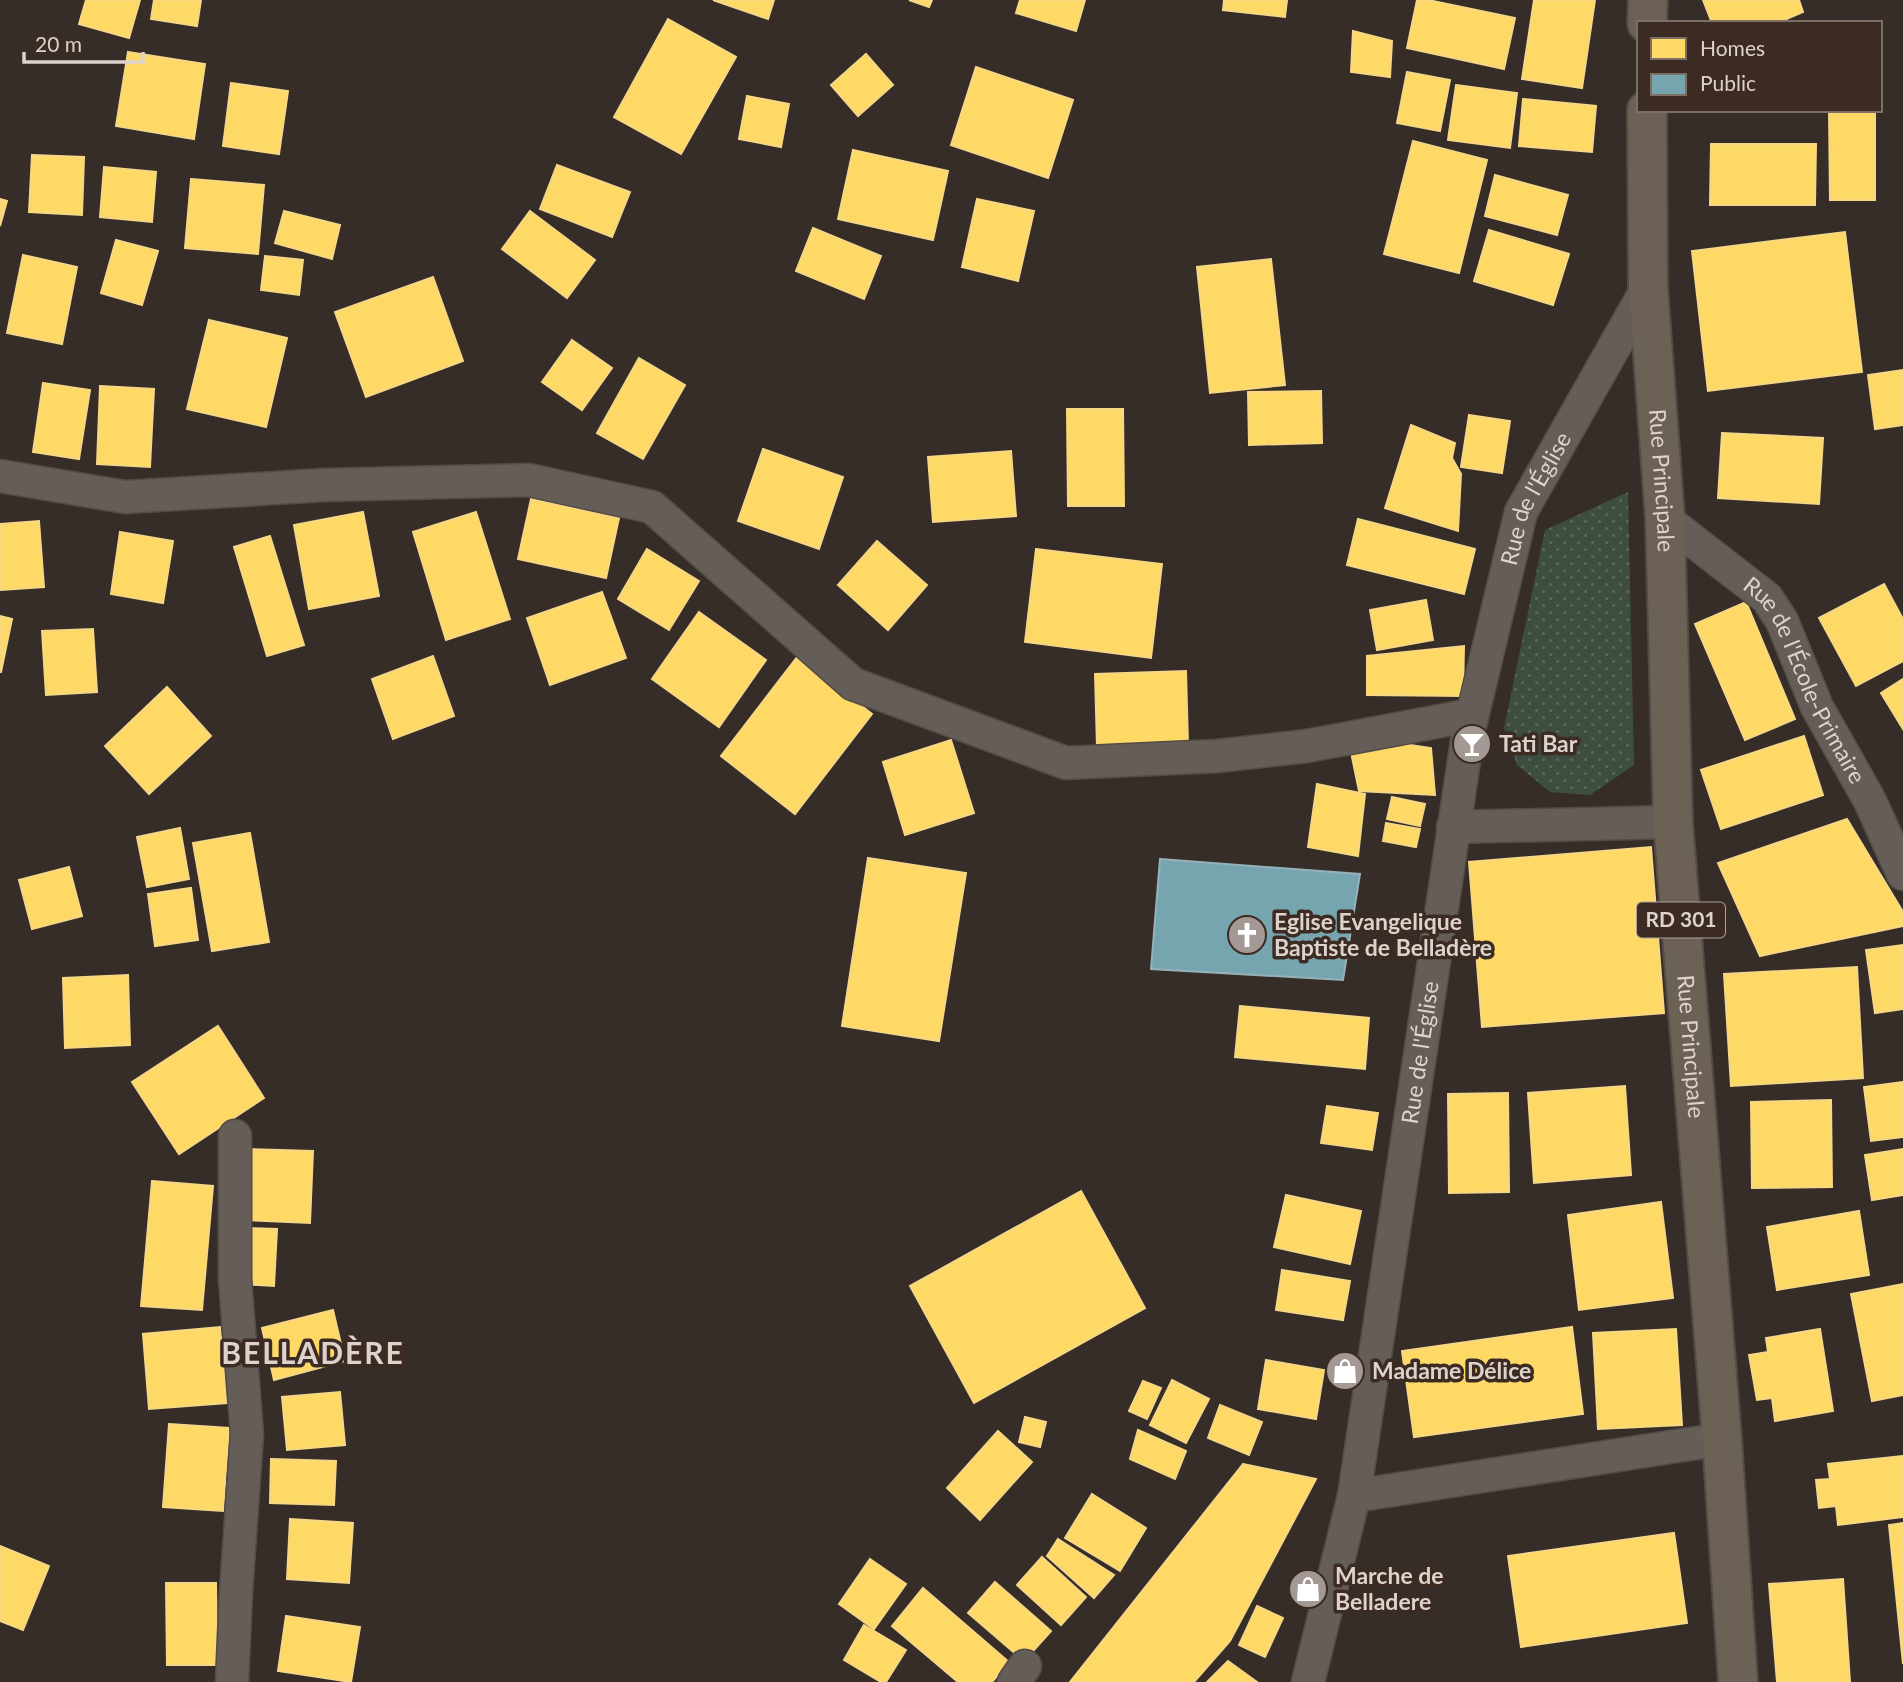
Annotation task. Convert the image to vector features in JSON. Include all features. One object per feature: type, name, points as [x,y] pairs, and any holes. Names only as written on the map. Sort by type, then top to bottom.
[{"type":"main road","points":[[1647,21],[1648,0]]},
{"type":"main road","name":"Rue Principale","points":[[1647,112],[1648,287],[1665,519],[1673,822],[1723,1439],[1738,1682]]},
{"type":"street","name":"Rue de l'Église","points":[[1308,1682],[1354,1496],[1472,715],[1521,512],[1648,287]]},
{"type":"street","points":[[0,476],[125,497],[324,485],[529,480],[652,507],[853,684],[1066,763],[1217,756],[1307,746],[1472,715]]},
{"type":"street","name":"Rue de l'École-Primaire","points":[[1665,519],[1767,598],[1782,621],[1817,707],[1870,801],[1903,874]]},
{"type":"street","points":[[1453,827],[1673,822]]},
{"type":"street","points":[[232,1682],[247,1434],[235,1279],[235,1136]]},
{"type":"street","points":[[1354,1496],[1723,1439]]},
{"type":"green space","points":[[1628,492],[1634,765],[1590,795],[1550,792],[1517,765],[1504,728],[1545,530]]},
{"type":"building: Homes","points":[[86,0],[140,0],[129,38],[79,24]]},
{"type":"building: Homes","points":[[154,0],[201,0],[197,26],[151,19]]},
{"type":"building: Homes","points":[[713,0],[774,0],[768,19]]},
{"type":"building: Homes","points":[[909,0],[932,0],[929,7]]},
{"type":"building: Homes","points":[[1020,0],[1085,0],[1076,31],[1016,13]]},
{"type":"building: Homes","points":[[1224,0],[1287,0],[1285,17],[1223,10]]},
{"type":"building: Homes","points":[[1417,0],[1515,18],[1504,69],[1407,48]]},
{"type":"building: Homes","points":[[1534,0],[1595,0],[1582,88],[1522,79]]},
{"type":"building: Homes","points":[[1703,0],[1799,0],[1803,12],[1782,21],[1711,21]]},
{"type":"building: Homes","points":[[668,19],[736,57],[681,154],[614,117]]},
{"type":"building: Homes","points":[[1353,31],[1392,41],[1390,77],[1351,72]]},
{"type":"building: Homes","points":[[128,52],[205,64],[194,139],[116,126]]},
{"type":"building: Homes","points":[[866,54],[893,85],[858,116],[831,85]]},
{"type":"building: Homes","points":[[976,67],[1073,100],[1048,178],[951,145]]},
{"type":"building: Homes","points":[[1407,72],[1450,80],[1440,131],[1397,123]]},
{"type":"building: Homes","points":[[231,83],[288,91],[279,154],[223,146]]},
{"type":"building: Homes","points":[[1456,85],[1517,93],[1510,148],[1448,140]]},
{"type":"building: Homes","points":[[747,96],[789,104],[781,147],[739,139]]},
{"type":"building: Homes","points":[[1523,99],[1596,106],[1592,152],[1519,146]]},
{"type":"building: Homes","points":[[1829,112],[1875,112],[1875,200],[1830,200]]},
{"type":"building: Homes","points":[[1413,141],[1487,160],[1459,273],[1384,254]]},
{"type":"building: Homes","points":[[1711,144],[1816,144],[1815,205],[1710,205]]},
{"type":"building: Homes","points":[[853,150],[948,171],[933,240],[838,219]]},
{"type":"building: Homes","points":[[32,155],[84,157],[82,215],[29,212]]},
{"type":"building: Homes","points":[[557,165],[630,192],[612,237],[540,209]]},
{"type":"building: Homes","points":[[104,167],[156,172],[152,222],[100,217]]},
{"type":"building: Homes","points":[[1495,175],[1568,195],[1557,235],[1485,216]]},
{"type":"building: Homes","points":[[191,179],[264,185],[258,254],[185,248]]},
{"type":"building: Homes","points":[[0,199],[7,201],[0,226]]},
{"type":"building: Homes","points":[[977,199],[1034,211],[1018,281],[962,267]]},
{"type":"building: Homes","points":[[284,211],[340,225],[332,259],[275,243]]},
{"type":"building: Homes","points":[[530,211],[595,260],[567,298],[502,249]]},
{"type":"building: Homes","points":[[813,228],[881,256],[864,299],[796,271]]},
{"type":"building: Homes","points":[[1489,230],[1569,254],[1553,305],[1474,281]]},
{"type":"building: Homes","points":[[1845,232],[1862,372],[1708,391],[1692,251]]},
{"type":"building: Homes","points":[[116,240],[158,251],[142,305],[101,293]]},
{"type":"building: Homes","points":[[23,255],[77,267],[62,344],[7,333]]},
{"type":"building: Homes","points":[[265,256],[303,260],[299,295],[261,290]]},
{"type":"building: Homes","points":[[1271,259],[1285,385],[1210,393],[1197,267]]},
{"type":"building: Homes","points":[[433,277],[463,361],[366,397],[335,312]]},
{"type":"building: Homes","points":[[209,320],[287,338],[266,427],[187,409]]},
{"type":"building: Homes","points":[[572,340],[612,368],[582,410],[542,382]]},
{"type":"building: Homes","points":[[639,358],[685,385],[643,459],[597,433]]},
{"type":"building: Homes","points":[[1903,370],[1903,425],[1875,429],[1868,375]]},
{"type":"building: Homes","points":[[43,383],[90,390],[79,459],[33,452]]},
{"type":"building: Homes","points":[[100,386],[154,389],[150,467],[97,464]]},
{"type":"building: Homes","points":[[1321,391],[1322,443],[1249,445],[1248,392]]},
{"type":"building: Homes","points":[[1067,409],[1123,409],[1124,506],[1068,506]]},
{"type":"building: Homes","points":[[1469,415],[1510,421],[1502,473],[1461,467]]},
{"type":"building: Homes","points":[[1411,425],[1455,443],[1452,458],[1461,474],[1458,531],[1385,508]]},
{"type":"building: Homes","points":[[1722,433],[1823,438],[1819,504],[1718,498]]},
{"type":"building: Homes","points":[[763,449],[843,477],[819,549],[738,521]]},
{"type":"building: Homes","points":[[1011,451],[1016,516],[933,522],[928,457]]},
{"type":"building: Homes","points":[[531,499],[619,518],[606,578],[518,559]]},
{"type":"building: Homes","points":[[363,512],[379,596],[309,609],[294,525]]},
{"type":"building: Homes","points":[[476,512],[510,619],[446,640],[413,532]]},
{"type":"building: Homes","points":[[1358,519],[1475,549],[1464,594],[1347,565]]},
{"type":"building: Homes","points":[[39,521],[44,587],[0,590],[0,524]]},
{"type":"building: Homes","points":[[120,532],[173,541],[163,603],[111,594]]},
{"type":"building: Homes","points":[[270,536],[304,645],[267,656],[234,547]]},
{"type":"building: Homes","points":[[877,541],[927,585],[888,630],[838,585]]},
{"type":"building: Homes","points":[[647,549],[699,581],[669,630],[618,599]]},
{"type":"building: Homes","points":[[1036,549],[1162,564],[1151,658],[1025,642]]},
{"type":"building: Homes","points":[[1884,584],[1903,619],[1903,661],[1856,686],[1819,618]]},
{"type":"building: Homes","points":[[602,592],[626,658],[550,685],[527,618]]},
{"type":"building: Homes","points":[[1426,600],[1433,640],[1377,650],[1370,610]]},
{"type":"building: Homes","points":[[1746,602],[1795,719],[1745,740],[1695,624]]},
{"type":"building: Homes","points":[[699,612],[766,660],[719,727],[652,679]]},
{"type":"building: Homes","points":[[0,616],[12,619],[1,672],[0,672]]},
{"type":"building: Homes","points":[[93,629],[97,692],[46,695],[42,631]]},
{"type":"building: Homes","points":[[1464,646],[1463,696],[1367,695],[1367,656]]},
{"type":"building: Homes","points":[[433,656],[454,716],[393,739],[372,679]]},
{"type":"building: Homes","points":[[798,656],[872,714],[795,814],[721,756]]},
{"type":"building: Homes","points":[[1186,671],[1188,745],[1097,747],[1095,674]]},
{"type":"building: Homes","points":[[1903,679],[1903,729],[1881,693]]},
{"type":"building: Homes","points":[[167,687],[211,736],[149,794],[105,746]]},
{"type":"building: Homes","points":[[1804,736],[1823,795],[1721,829],[1701,770]]},
{"type":"building: Homes","points":[[951,740],[974,813],[905,835],[883,762]]},
{"type":"building: Homes","points":[[1384,741],[1431,748],[1435,795],[1359,791],[1351,752]]},
{"type":"building: Homes","points":[[1317,784],[1365,794],[1358,856],[1308,847]]},
{"type":"building: Homes","points":[[1392,797],[1425,804],[1420,826],[1387,819]]},
{"type":"building: Homes","points":[[1847,819],[1903,912],[1903,926],[1760,956],[1718,863]]},
{"type":"building: Homes","points":[[1386,823],[1420,829],[1416,847],[1383,841]]},
{"type":"building: Homes","points":[[180,828],[189,879],[147,887],[137,837]]},
{"type":"building: Homes","points":[[250,833],[269,942],[212,951],[193,843]]},
{"type":"building: Homes","points":[[1651,847],[1664,1013],[1482,1027],[1469,862]]},
{"type":"building: Homes","points":[[868,858],[966,873],[939,1041],[842,1026]]},
{"type":"building: Homes","points":[[69,867],[82,916],[32,929],[19,880]]},
{"type":"building: Homes","points":[[191,888],[198,940],[155,946],[148,894]]},
{"type":"building: Homes","points":[[1903,945],[1903,1009],[1875,1013],[1866,950]]},
{"type":"building: Homes","points":[[1857,967],[1863,1078],[1731,1086],[1724,974]]},
{"type":"building: Homes","points":[[128,975],[130,1045],[65,1048],[63,978]]},
{"type":"building: Homes","points":[[1240,1006],[1369,1018],[1365,1069],[1235,1057]]},
{"type":"building: Homes","points":[[218,1026],[264,1098],[179,1154],[132,1082]]},
{"type":"building: Homes","points":[[1903,1082],[1903,1137],[1871,1141],[1864,1087]]},
{"type":"building: Homes","points":[[1625,1086],[1631,1175],[1534,1183],[1528,1093]]},
{"type":"building: Homes","points":[[1508,1093],[1509,1192],[1449,1193],[1448,1094]]},
{"type":"building: Homes","points":[[1831,1100],[1832,1187],[1752,1188],[1751,1102]]},
{"type":"building: Homes","points":[[1327,1106],[1378,1113],[1372,1150],[1321,1143]]},
{"type":"building: Homes","points":[[247,1149],[313,1151],[310,1223],[244,1220]]},
{"type":"building: Homes","points":[[1903,1149],[1903,1195],[1872,1200],[1865,1155]]},
{"type":"building: Homes","points":[[152,1181],[213,1186],[202,1310],[141,1306]]},
{"type":"building: Homes","points":[[1081,1191],[1145,1308],[974,1403],[910,1286]]},
{"type":"building: Homes","points":[[1286,1195],[1361,1211],[1350,1264],[1274,1247]]},
{"type":"building: Homes","points":[[1661,1202],[1673,1298],[1579,1310],[1568,1215]]},
{"type":"building: Homes","points":[[1859,1211],[1869,1275],[1777,1290],[1767,1227]]},
{"type":"building: Homes","points":[[246,1228],[277,1229],[274,1286],[242,1284]]},
{"type":"building: Homes","points":[[1282,1270],[1350,1281],[1343,1320],[1276,1310]]},
{"type":"building: Homes","points":[[1903,1284],[1903,1395],[1872,1401],[1851,1294]]},
{"type":"building: Homes","points":[[333,1310],[345,1361],[274,1380],[262,1328]]},
{"type":"building: Homes","points":[[220,1327],[227,1403],[149,1409],[143,1334]]},
{"type":"building: Homes","points":[[1572,1327],[1583,1414],[1414,1437],[1402,1351]]},
{"type":"building: Homes","points":[[1676,1329],[1682,1425],[1598,1429],[1593,1333]]},
{"type":"building: Homes","points":[[1820,1329],[1833,1411],[1775,1421],[1772,1398],[1757,1400],[1749,1355],[1768,1352],[1766,1338]]},
{"type":"building: Homes","points":[[1266,1360],[1324,1370],[1316,1419],[1258,1409]]},
{"type":"building: Homes","points":[[1172,1380],[1209,1399],[1186,1443],[1150,1425]]},
{"type":"building: Homes","points":[[1143,1381],[1161,1388],[1147,1419],[1129,1411]]},
{"type":"building: Homes","points":[[340,1392],[345,1445],[287,1450],[282,1397]]},
{"type":"building: Homes","points":[[1220,1405],[1262,1422],[1249,1455],[1208,1438]]},
{"type":"building: Homes","points":[[1025,1417],[1046,1422],[1040,1447],[1019,1442]]},
{"type":"building: Homes","points":[[169,1424],[229,1428],[223,1511],[163,1507]]},
{"type":"building: Homes","points":[[1138,1430],[1186,1451],[1175,1479],[1130,1459]]},
{"type":"building: Homes","points":[[998,1431],[1032,1462],[980,1520],[947,1488]]},
{"type":"building: Homes","points":[[1903,1456],[1903,1517],[1838,1525],[1836,1506],[1819,1508],[1816,1480],[1830,1479],[1828,1464]]},
{"type":"building: Homes","points":[[271,1459],[336,1461],[334,1505],[270,1503]]},
{"type":"building: Homes","points":[[1243,1464],[1316,1479],[1230,1641],[1194,1682],[1070,1682]]},
{"type":"building: Homes","points":[[1092,1494],[1146,1528],[1120,1571],[1065,1538]]},
{"type":"building: Homes","points":[[290,1519],[353,1523],[349,1583],[287,1579]]},
{"type":"building: Homes","points":[[1903,1523],[1903,1664],[1889,1525]]},
{"type":"building: Homes","points":[[1674,1533],[1687,1623],[1521,1647],[1508,1556]]},
{"type":"building: Homes","points":[[1058,1539],[1114,1575],[1094,1598],[1047,1556]]},
{"type":"building: Homes","points":[[0,1546],[49,1566],[23,1630],[0,1621]]},
{"type":"building: Homes","points":[[1042,1557],[1086,1597],[1061,1625],[1017,1585]]},
{"type":"building: Homes","points":[[870,1559],[906,1584],[874,1629],[839,1604]]},
{"type":"building: Homes","points":[[1843,1579],[1850,1682],[1777,1682],[1769,1584]]},
{"type":"building: Homes","points":[[995,1582],[1051,1631],[1024,1661],[968,1613]]},
{"type":"building: Homes","points":[[166,1583],[216,1583],[217,1665],[167,1665]]},
{"type":"building: Homes","points":[[923,1588],[1009,1662],[992,1682],[958,1682],[892,1626]]},
{"type":"building: Homes","points":[[1257,1606],[1283,1618],[1265,1657],[1239,1645]]},
{"type":"building: Homes","points":[[286,1616],[360,1627],[351,1682],[278,1671]]},
{"type":"building: Homes","points":[[864,1625],[906,1650],[886,1682],[881,1682],[844,1660]]},
{"type":"building: Homes","points":[[1228,1661],[1257,1682],[1207,1682]]},
{"type":"building: Public","points":[[1160,859],[1360,874],[1343,980],[1151,969]]},
{"type":"place","name":"Tati Bar","points":[[1472,744]]},
{"type":"place","name":"Eglise Evangelique Baptiste de Belladère","points":[[1247,935]]},
{"type":"place","name":"Madame Délice","points":[[1345,1371]]},
{"type":"place","name":"Marche de Belladere","points":[[1308,1589]]},
{"type":"district","name":"BELLADÈRE","points":[[313,1354]]}]
